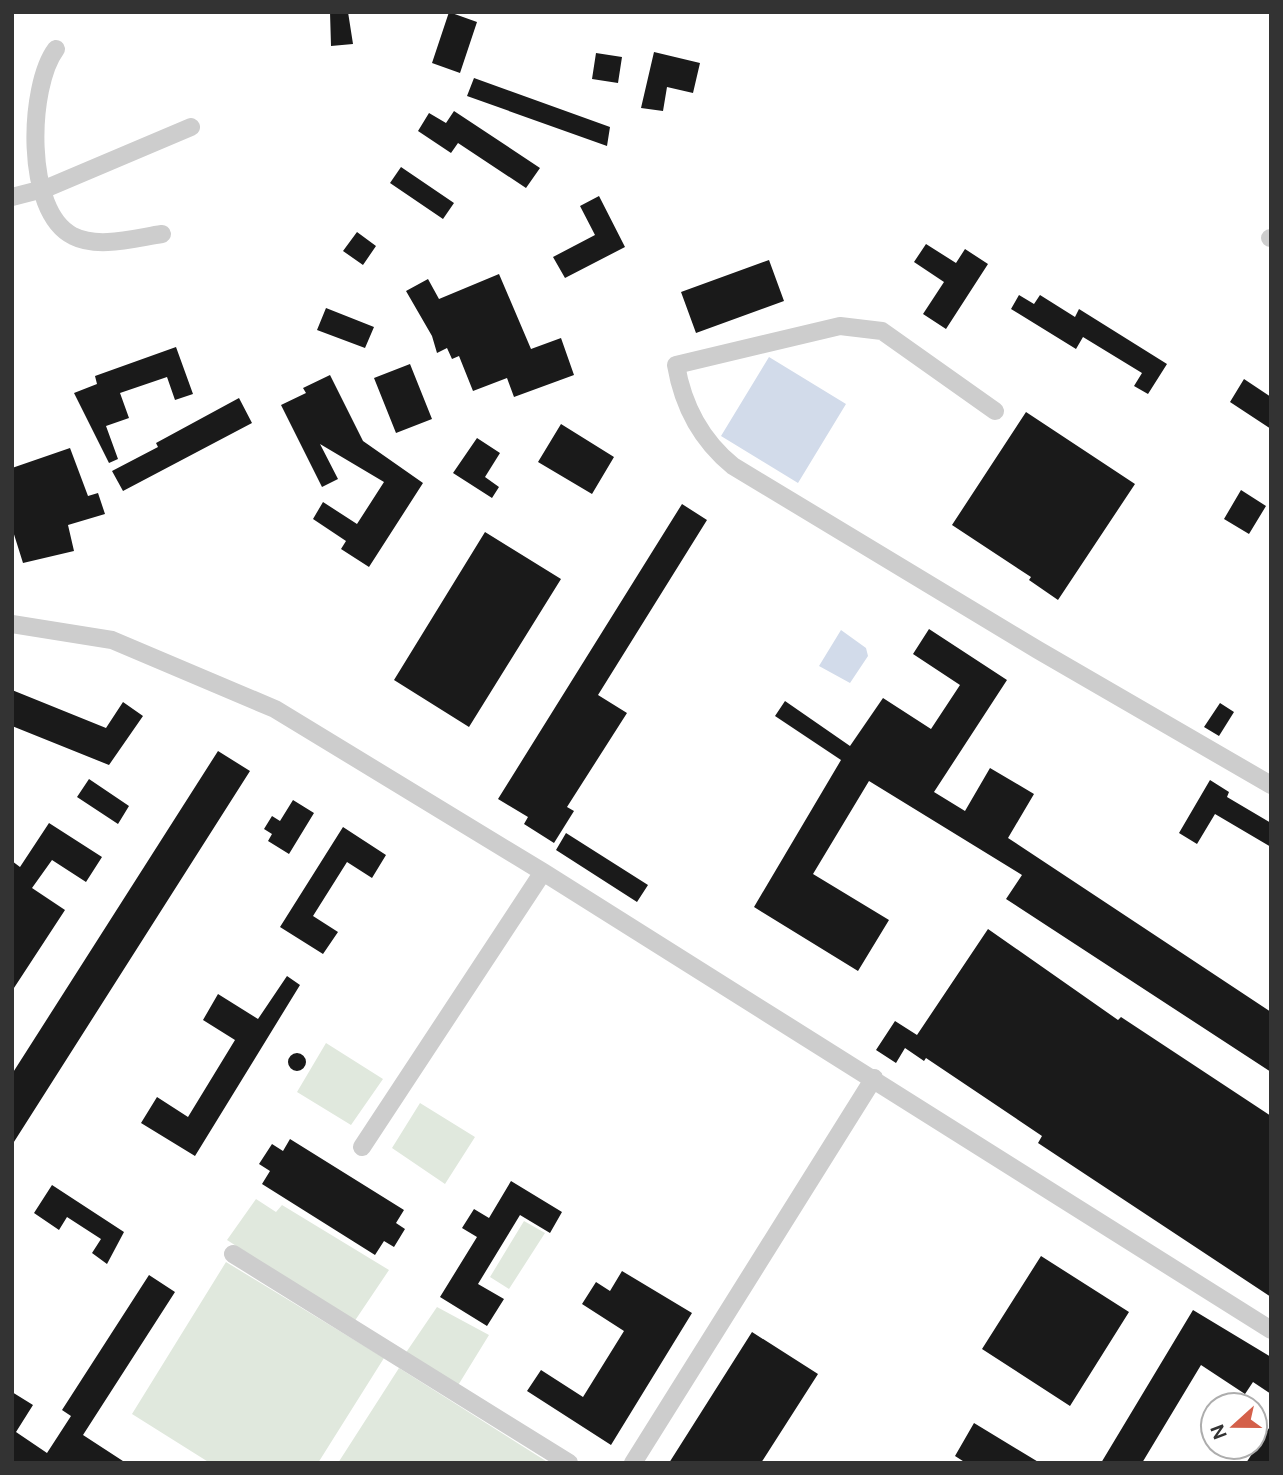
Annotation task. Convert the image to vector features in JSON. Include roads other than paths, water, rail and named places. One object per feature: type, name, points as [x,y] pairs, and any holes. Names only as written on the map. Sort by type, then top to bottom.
[{"type":"street","points":[[56,49],[41,79],[36,139],[40,190],[53,219],[71,236],[91,243],[163,234]]},
{"type":"street","points":[[12,197],[40,190],[191,127]]},
{"type":"street","points":[[995,411],[882,331],[839,326],[676,365],[680,387],[699,429],[712,448],[733,466],[1038,650],[1271,785]]},
{"type":"street","points":[[12,624],[112,640],[275,709],[543,872],[1271,1330]]},
{"type":"street","points":[[362,1147],[543,872]]},
{"type":"street","points":[[634,1463],[874,1079]]},
{"type":"street","points":[[233,1254],[569,1463]]},
{"type":"water","points":[[769,357],[846,404],[798,483],[721,436]]},
{"type":"water","points":[[841,630],[866,648],[868,656],[850,683],[819,666]]}]
